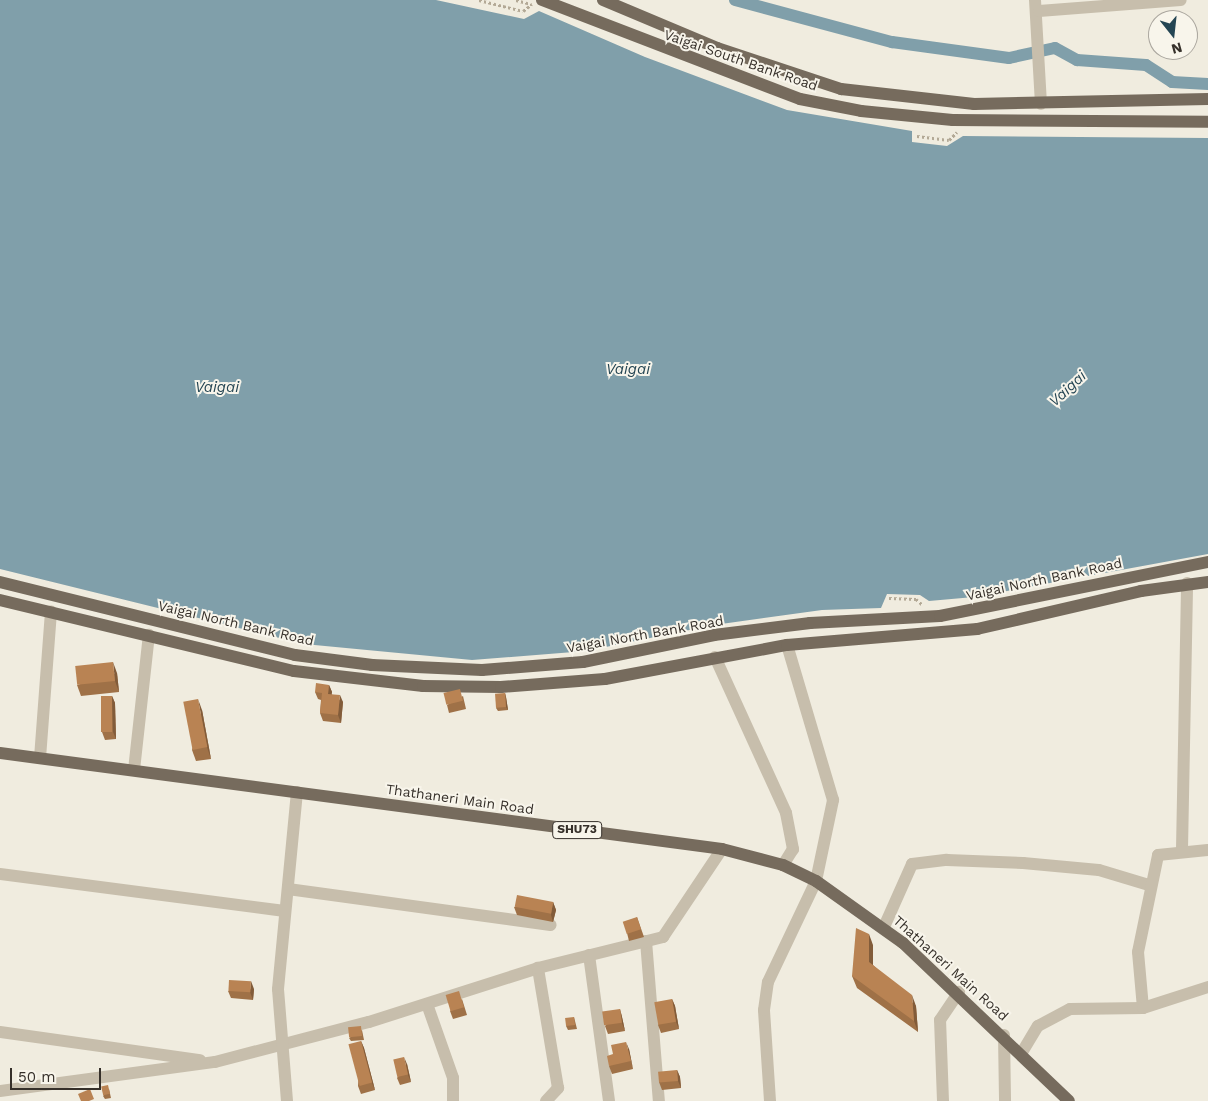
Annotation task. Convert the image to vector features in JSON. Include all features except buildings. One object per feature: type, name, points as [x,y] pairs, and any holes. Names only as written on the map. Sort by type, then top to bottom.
[{"type":"main road","name":"Vaigai South Bank Road","points":[[604,0],[717,48],[841,89],[974,104],[1208,99]]},
{"type":"main road","name":"Vaigai South Bank Road","points":[[537,2],[800,99],[861,111],[953,120],[1208,122]]},
{"type":"main road","name":"Vaigai North Bank Road","points":[[0,582],[296,654],[372,665],[482,670],[583,662],[714,635],[801,624],[940,616],[1208,562]]},
{"type":"main road","points":[[0,600],[294,671],[423,686],[501,687],[604,679],[715,656],[787,645],[970,630],[1187,583],[1208,582]]},
{"type":"main road","name":"Thathaneri Main Road","points":[[0,753],[722,849],[783,864],[816,882],[884,927],[959,992],[1069,1101]]},
{"type":"street","points":[[1041,104],[1037,5],[1181,0]]},
{"type":"street","points":[[1182,849],[1187,583]]},
{"type":"street","points":[[40,758],[51,611]]},
{"type":"street","points":[[134,770],[149,635]]},
{"type":"street","points":[[770,1101],[764,1010],[768,982],[816,882],[833,800],[787,645]]},
{"type":"street","points":[[715,656],[786,813],[794,841],[783,864]]},
{"type":"street","points":[[288,1101],[278,989],[297,792]]},
{"type":"street","points":[[0,1091],[215,1062],[427,1004],[538,968],[663,937],[722,849]]},
{"type":"street","points":[[1143,1008],[1138,952],[1149,885],[1158,855],[1182,849],[1208,850]]},
{"type":"street","points":[[884,927],[912,864],[947,860],[1023,862],[1099,870],[1149,885]]},
{"type":"street","points":[[0,874],[285,911]]},
{"type":"street","points":[[288,889],[551,925]]},
{"type":"street","points":[[646,942],[659,1101]]},
{"type":"street","points":[[589,955],[609,1101]]},
{"type":"street","points":[[538,968],[558,1088],[546,1101]]},
{"type":"street","points":[[1021,1054],[1038,1026],[1070,1009],[1143,1008],[1208,987]]},
{"type":"street","points":[[943,1101],[940,1020],[959,992]]},
{"type":"street","points":[[427,1004],[453,1078],[454,1101]]},
{"type":"street","points":[[0,1032],[215,1062]]},
{"type":"street","points":[[1004,1035],[1005,1101]]},
{"type":"path","points":[[479,0],[523,11],[537,2]]},
{"type":"path","points":[[917,136],[949,140],[957,132]]},
{"type":"path","points":[[889,598],[916,599],[930,611],[921,611]]},
{"type":"water","name":"Vaigai","points":[[0,0],[436,0],[524,19],[539,11],[645,57],[787,110],[912,131],[912,142],[947,146],[963,136],[1208,138],[1208,554],[974,597],[929,601],[920,595],[887,594],[881,608],[822,610],[714,625],[586,651],[472,660],[304,644],[0,569]]},
{"type":"waterway","points":[[735,0],[892,42],[1009,58],[1055,48],[1077,60],[1146,65],[1172,82],[1208,84]]}]
